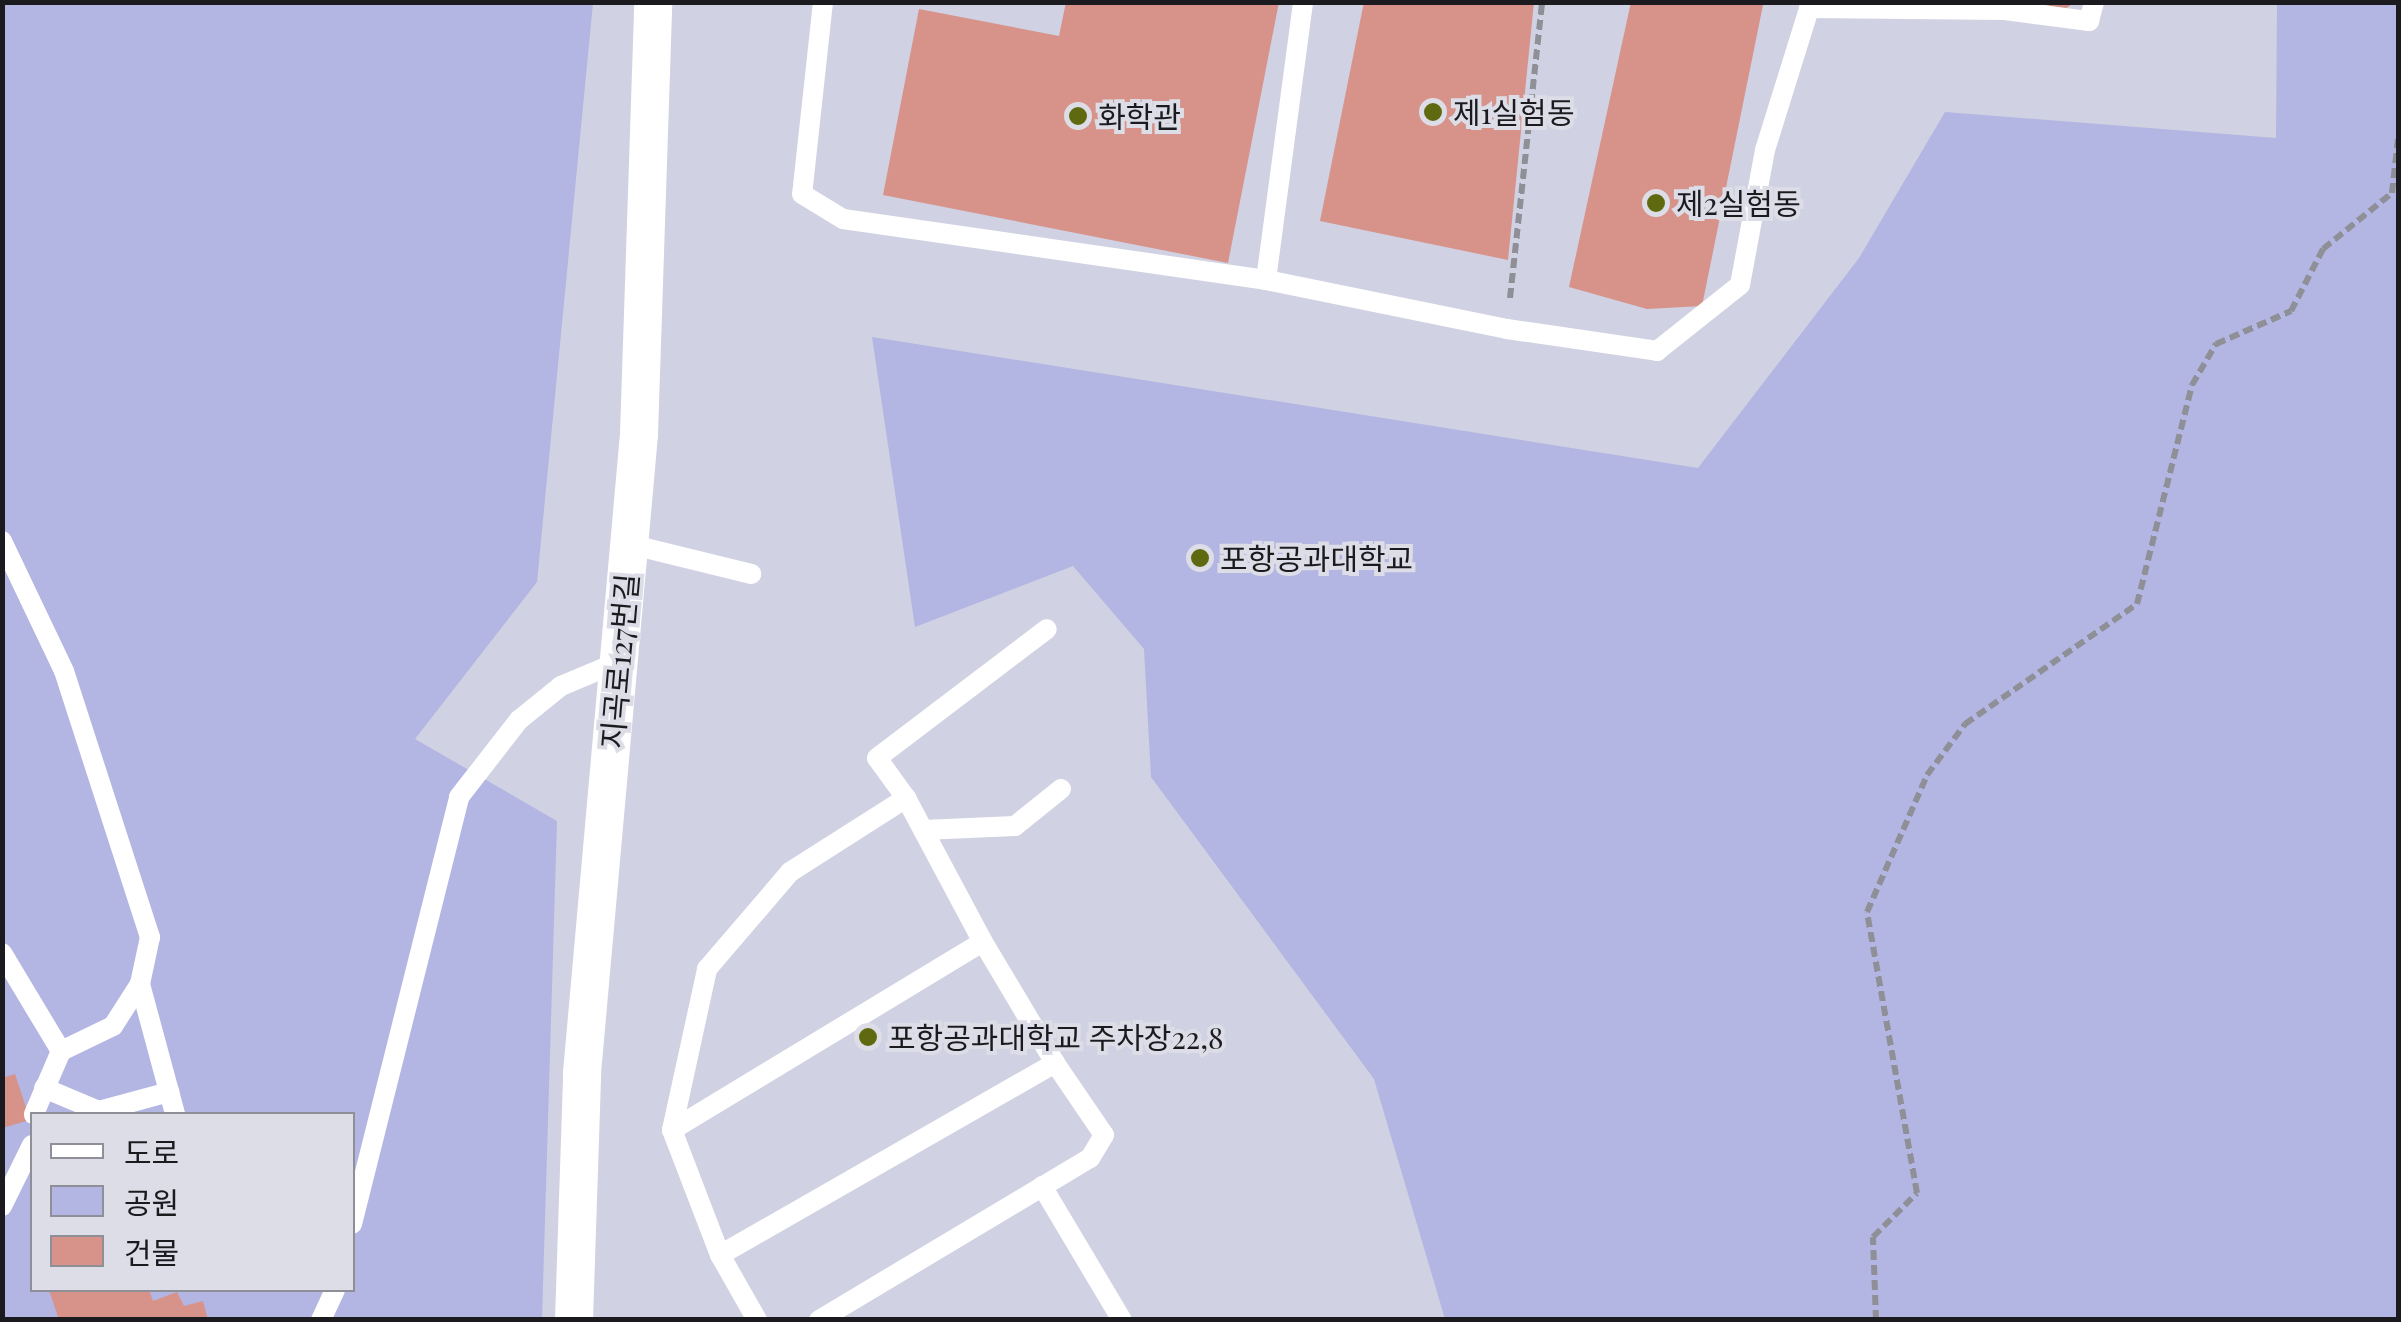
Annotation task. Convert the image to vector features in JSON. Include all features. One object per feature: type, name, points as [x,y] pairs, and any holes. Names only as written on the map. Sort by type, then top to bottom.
[{"type":"street","name":"지곡로127번길","points":[[574,1320],[582,1073],[629,544],[654,2]]},
{"type":"lane","points":[[824,2],[802,194],[843,219],[1266,280],[1507,329],[1657,351],[1740,286],[1764,150],[1810,5],[2004,10],[2090,21],[2094,2]]},
{"type":"lane","points":[[1266,280],[1303,2]]},
{"type":"lane","points":[[629,544],[751,574]]},
{"type":"lane","points":[[4,545],[64,671],[150,937],[140,984],[113,1026],[62,1051],[35,1112]]},
{"type":"lane","points":[[819,1320],[1090,1158],[1104,1135],[1055,1063],[906,798],[877,758],[1047,628]]},
{"type":"lane","points":[[355,1212],[460,796],[519,720],[561,686],[618,662]]},
{"type":"lane","points":[[923,830],[1015,826],[1061,789]]},
{"type":"lane","points":[[757,1320],[720,1255],[672,1130],[707,969],[790,872],[906,798]]},
{"type":"lane","points":[[672,1130],[984,942]]},
{"type":"lane","points":[[2,953],[62,1051]]},
{"type":"lane","points":[[140,984],[174,1112]]},
{"type":"lane","points":[[720,1255],[1055,1063]]},
{"type":"lane","points":[[44,1088],[99,1112],[168,1092]]},
{"type":"lane","points":[[2,1206],[30,1149]]},
{"type":"lane","points":[[1042,1186],[1122,1320]]},
{"type":"lane","points":[[321,1320],[333,1292]]},
{"type":"path","points":[[1507,329],[1542,2]]},
{"type":"path","points":[[1876,1320],[1873,1237],[1917,1194],[1867,912],[1927,775],[1965,724],[2137,604],[2192,385],[2216,344],[2291,311],[2323,250],[2392,193],[2398,138]]},
{"type":"shaded area","name":"포항공과대학교","points":[[3,3],[2398,3],[2398,1319],[3,1320]]},
{"type":"green space","points":[[3,3],[593,3],[537,582],[415,739],[557,821],[542,1319],[3,1320]]},
{"type":"green space","points":[[2277,3],[2398,3],[2398,1319],[1445,1319],[1374,1079],[1151,777],[1144,649],[1073,566],[915,627],[872,337],[1698,468],[1859,258],[1945,112],[2276,138]]},
{"type":"building","name":"화학관","points":[[1066,2],[1279,2],[1228,263],[883,195],[919,9],[1059,36]]},
{"type":"building","name":"제1실험동","points":[[1364,2],[1534,2],[1508,260],[1320,221]]},
{"type":"building","name":"제2실험동","points":[[1631,2],[1763,5],[1702,306],[1647,309],[1569,287]]},
{"type":"building","points":[[2040,2],[2075,2],[2062,11]]},
{"type":"building","points":[[15,1074],[30,1120],[2,1128],[2,1078]]},
{"type":"building","points":[[50,1292],[150,1292],[153,1301],[177,1292],[184,1306],[203,1301],[208,1320],[59,1320]]},
{"type":"place","name":"제1실험동","points":[[1433,112]]},
{"type":"place","name":"화학관","points":[[1078,116]]},
{"type":"place","name":"제2실험동","points":[[1656,203]]},
{"type":"place","name":"포항공과대학교","points":[[1200,558]]},
{"type":"place","name":"포항공과대학교 주차장22,8","points":[[868,1037]]}]
